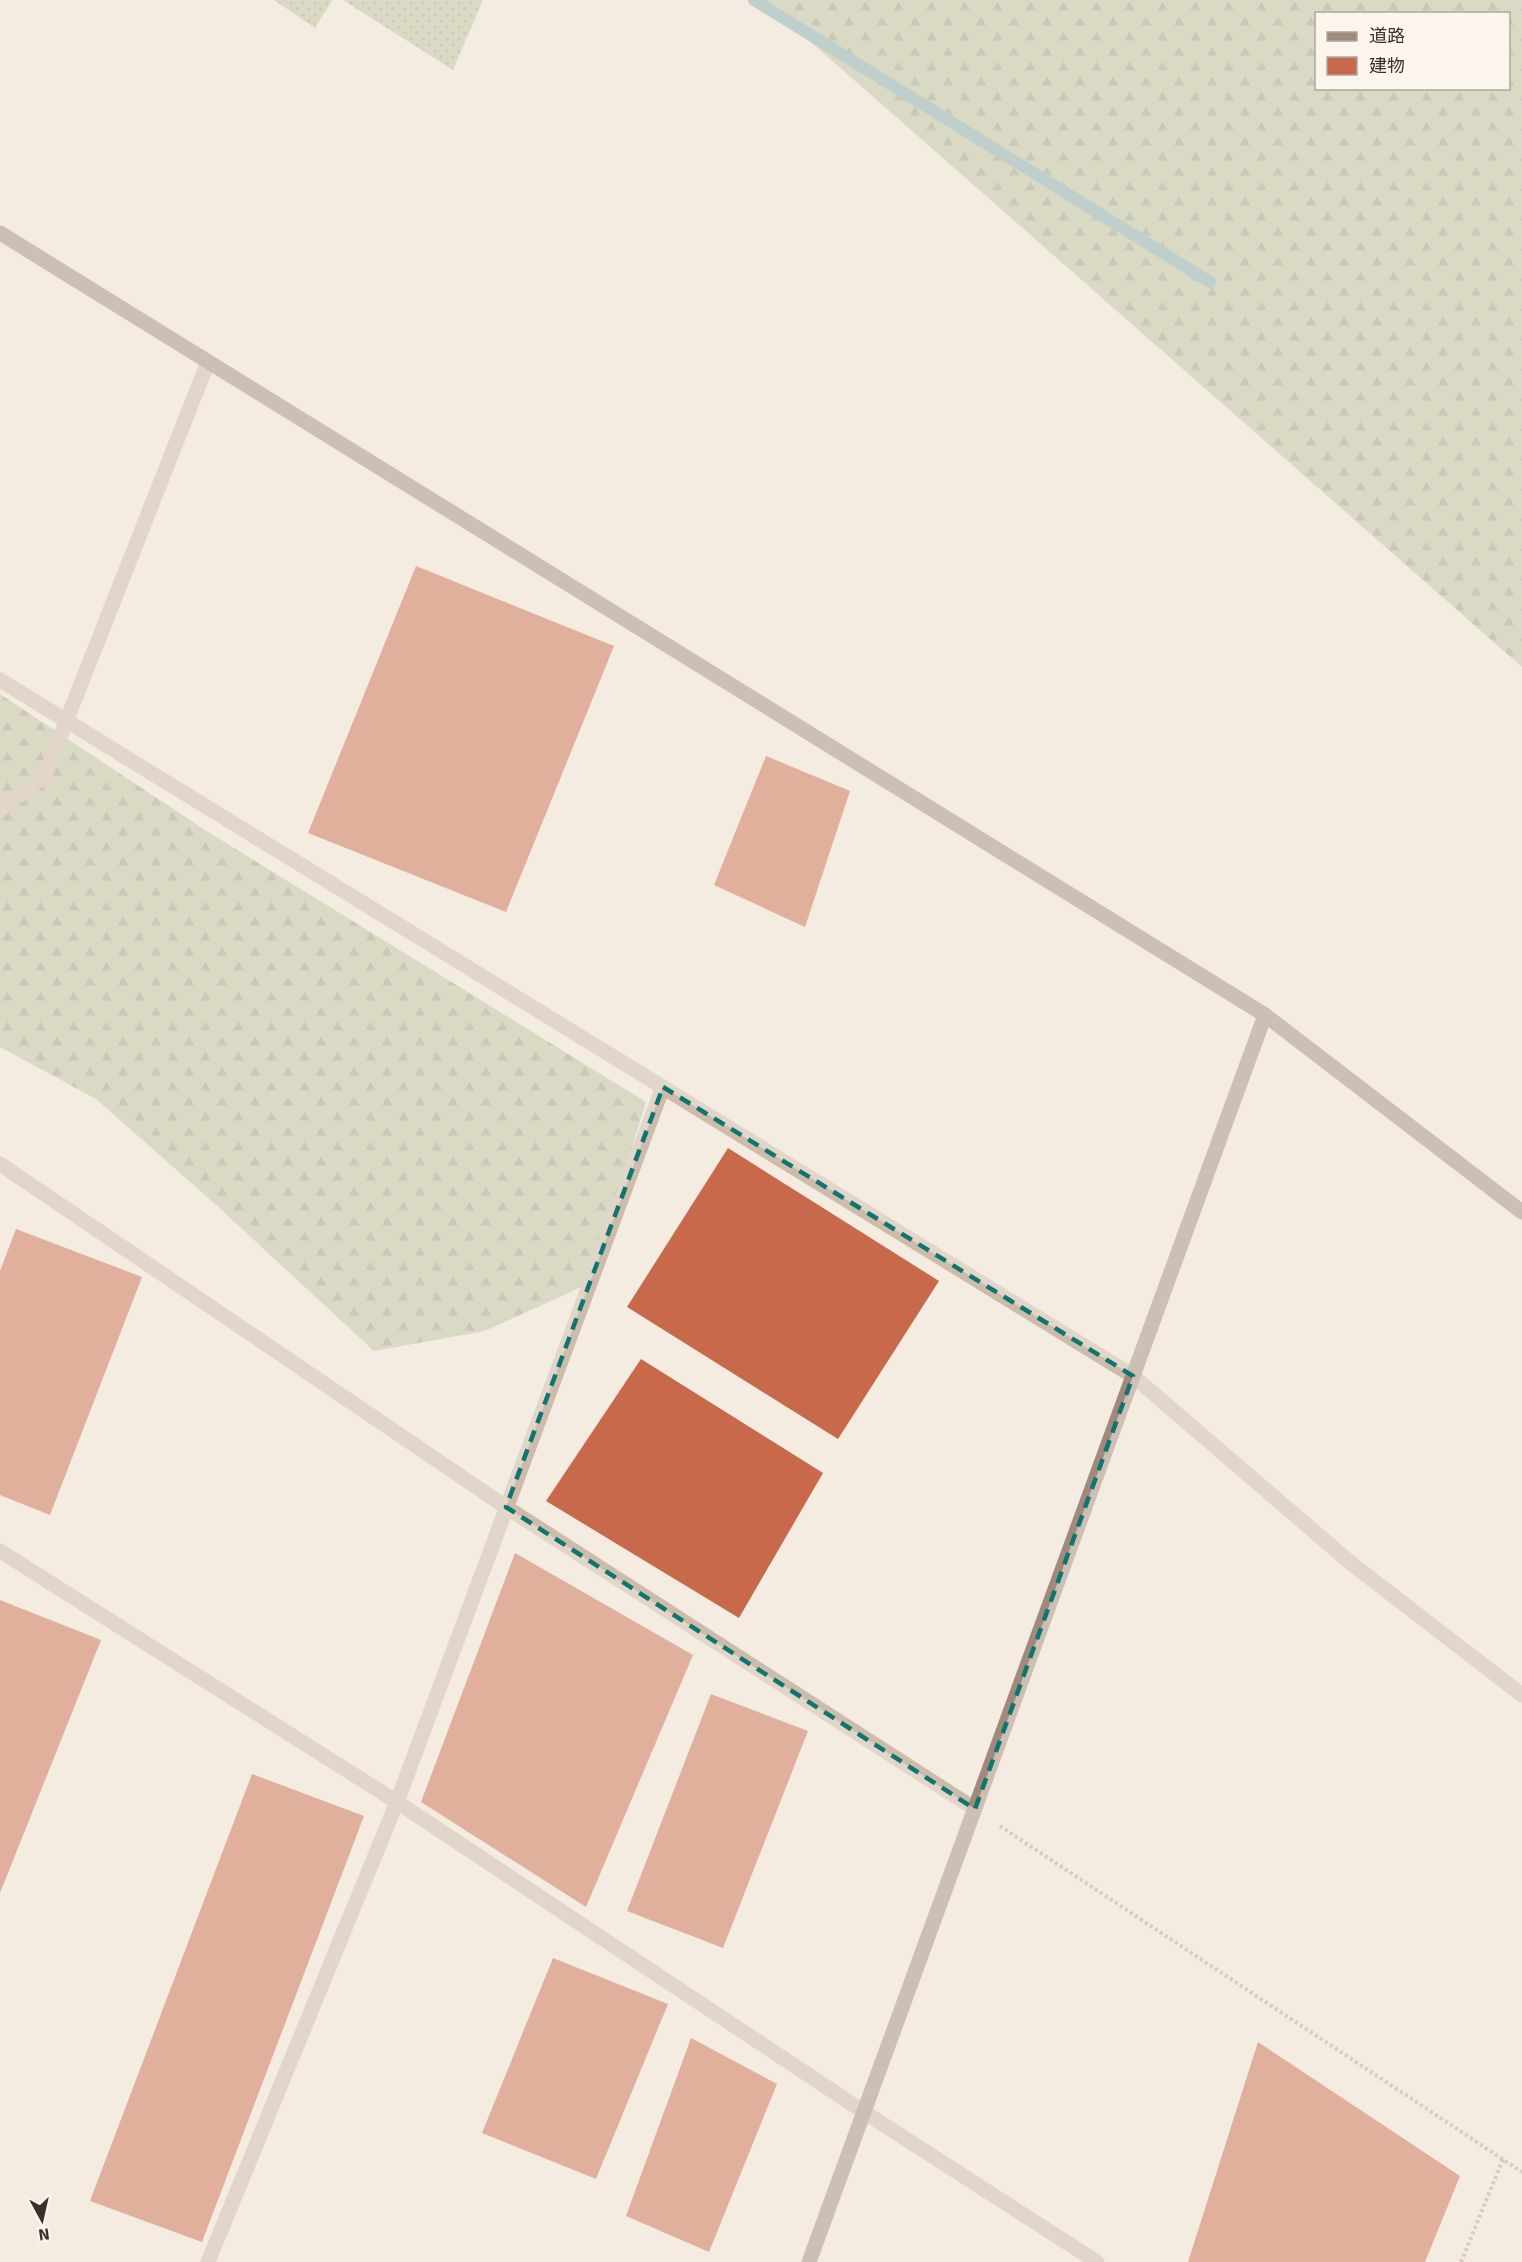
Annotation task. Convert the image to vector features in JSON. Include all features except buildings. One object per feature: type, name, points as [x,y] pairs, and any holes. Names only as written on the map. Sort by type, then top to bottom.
[{"type":"street","points":[[0,233],[1265,1015],[1522,1212]]},
{"type":"street","points":[[0,809],[45,774],[208,362]]},
{"type":"street","points":[[0,680],[1133,1376],[1352,1564],[1522,1695]]},
{"type":"street","points":[[808,2262],[1265,1015]]},
{"type":"street","points":[[208,2262],[396,1802],[663,1087]]},
{"type":"street","points":[[0,1164],[506,1507],[975,1809]]},
{"type":"street","points":[[0,1551],[396,1802],[864,2112],[1097,2262]]},
{"type":"path","points":[[975,1809],[1522,2172]]},
{"type":"path","points":[[1461,2262],[1503,2159]]},
{"type":"highlighted area","points":[[663,1087],[1133,1376],[975,1809],[506,1507]]},
{"type":"green space","points":[[274,0],[332,0],[315,28]]},
{"type":"green space","points":[[343,0],[483,0],[453,70]]},
{"type":"green space","points":[[763,0],[1522,0],[1522,667]]},
{"type":"green space","points":[[0,694],[205,830],[646,1102],[590,1283],[485,1331],[374,1351],[214,1203],[96,1099],[0,1047]]},
{"type":"waterway","points":[[754,0],[1210,282]]}]
